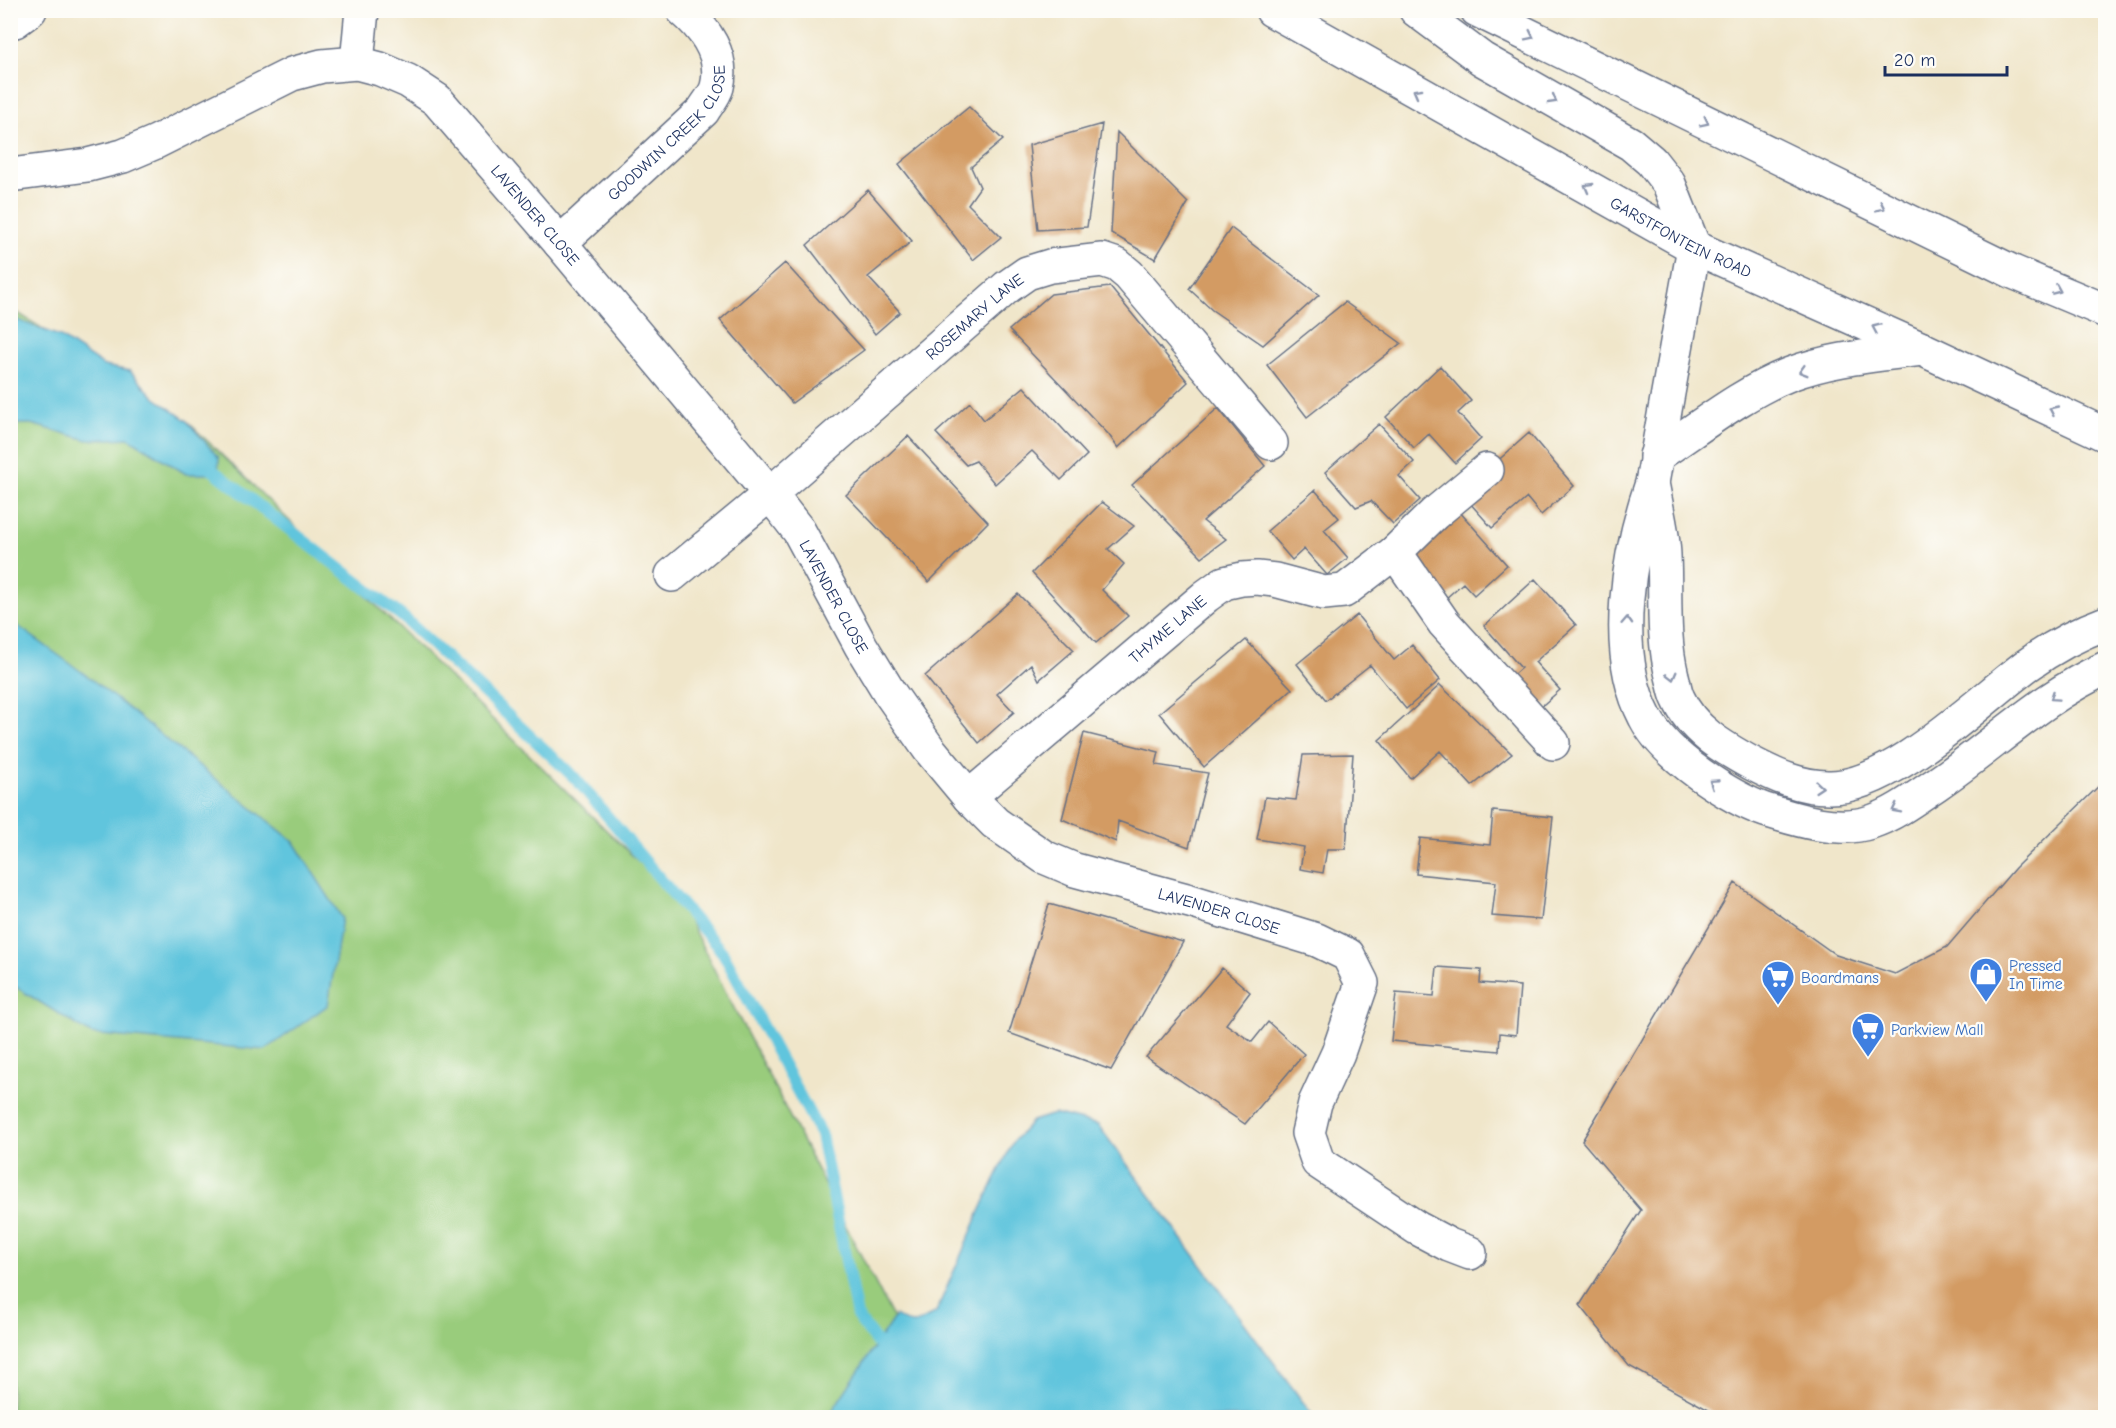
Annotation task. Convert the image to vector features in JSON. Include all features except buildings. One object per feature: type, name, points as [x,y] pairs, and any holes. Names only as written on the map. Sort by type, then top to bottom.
[{"type":"street","points":[[357,63],[362,10]]},
{"type":"street","name":"GOODWIN CREEK CLOSE","points":[[560,243],[703,111],[717,89],[719,69],[714,46],[696,21],[683,10]]},
{"type":"street","name":"GARSTFONTEIN ROAD","points":[[1272,10],[1694,247],[1922,349],[2106,435]]},
{"type":"street","points":[[1416,10],[1482,59],[1631,144],[1651,161],[1669,184],[1694,247],[1654,470],[1635,545],[1628,597],[1625,646],[1631,683],[1645,718],[1666,746],[1719,788],[1752,806],[1790,818],[1832,827],[1870,822],[1910,802],[1956,771],[2051,698],[2104,669],[2096,627],[2067,639],[2026,666],[1934,741],[1887,769],[1856,783],[1830,788],[1800,785],[1769,772],[1715,742],[1695,724],[1678,698],[1669,661],[1664,618],[1664,554],[1654,470]]},
{"type":"street","points":[[1477,10],[2013,272],[2106,311]]},
{"type":"street","name":"LAVENDER CLOSE","points":[[10,176],[88,165],[123,156],[156,142],[292,74],[322,66],[357,63],[380,69],[408,81],[437,100],[560,243],[799,531],[861,646],[889,692],[929,749],[969,797],[995,823],[1044,857],[1065,866],[1317,940],[1348,955],[1362,983],[1338,1053],[1315,1102],[1308,1132],[1318,1162],[1417,1228],[1449,1245],[1470,1252]]},
{"type":"street","points":[[10,152],[46,172]]},
{"type":"street","name":"ROSEMARY LANE","points":[[672,576],[770,494],[1007,287],[1027,273],[1050,266],[1102,260],[1117,265],[1129,275],[1271,443]]},
{"type":"street","points":[[1654,470],[1760,388],[1791,374],[1846,360],[1922,349]]},
{"type":"street","name":"THYME LANE","points":[[969,797],[1206,596],[1224,584],[1257,578],[1324,592],[1344,591],[1395,552],[1434,514],[1487,470]]},
{"type":"street","points":[[1395,552],[1444,623],[1553,743]]},
{"type":"street","points":[[1934,741],[1956,771]]},
{"type":"green space","points":[[10,308],[186,420],[679,901],[944,1417],[11,1417]]},
{"type":"water","points":[[10,317],[59,336],[104,366],[130,371],[154,397],[186,420],[219,458],[218,474],[186,474],[129,438],[88,440],[31,424],[11,424]]},
{"type":"water","points":[[11,621],[90,678],[293,841],[342,918],[328,1005],[265,1050],[91,1034],[11,984]]},
{"type":"water","points":[[1054,1114],[1098,1125],[1314,1417],[828,1417],[895,1316],[907,1322],[916,1323],[936,1312],[1013,1142],[1032,1121]]},
{"type":"waterway","points":[[206,465],[403,617],[575,778],[723,953],[821,1135],[857,1316],[877,1343]]},
{"type":"place","name":"Pressed In Time","points":[[1986,1003]]},
{"type":"place","name":"Boardmans","points":[[1778,1006]]},
{"type":"place","name":"Parkview Mall","points":[[1868,1058]]}]
